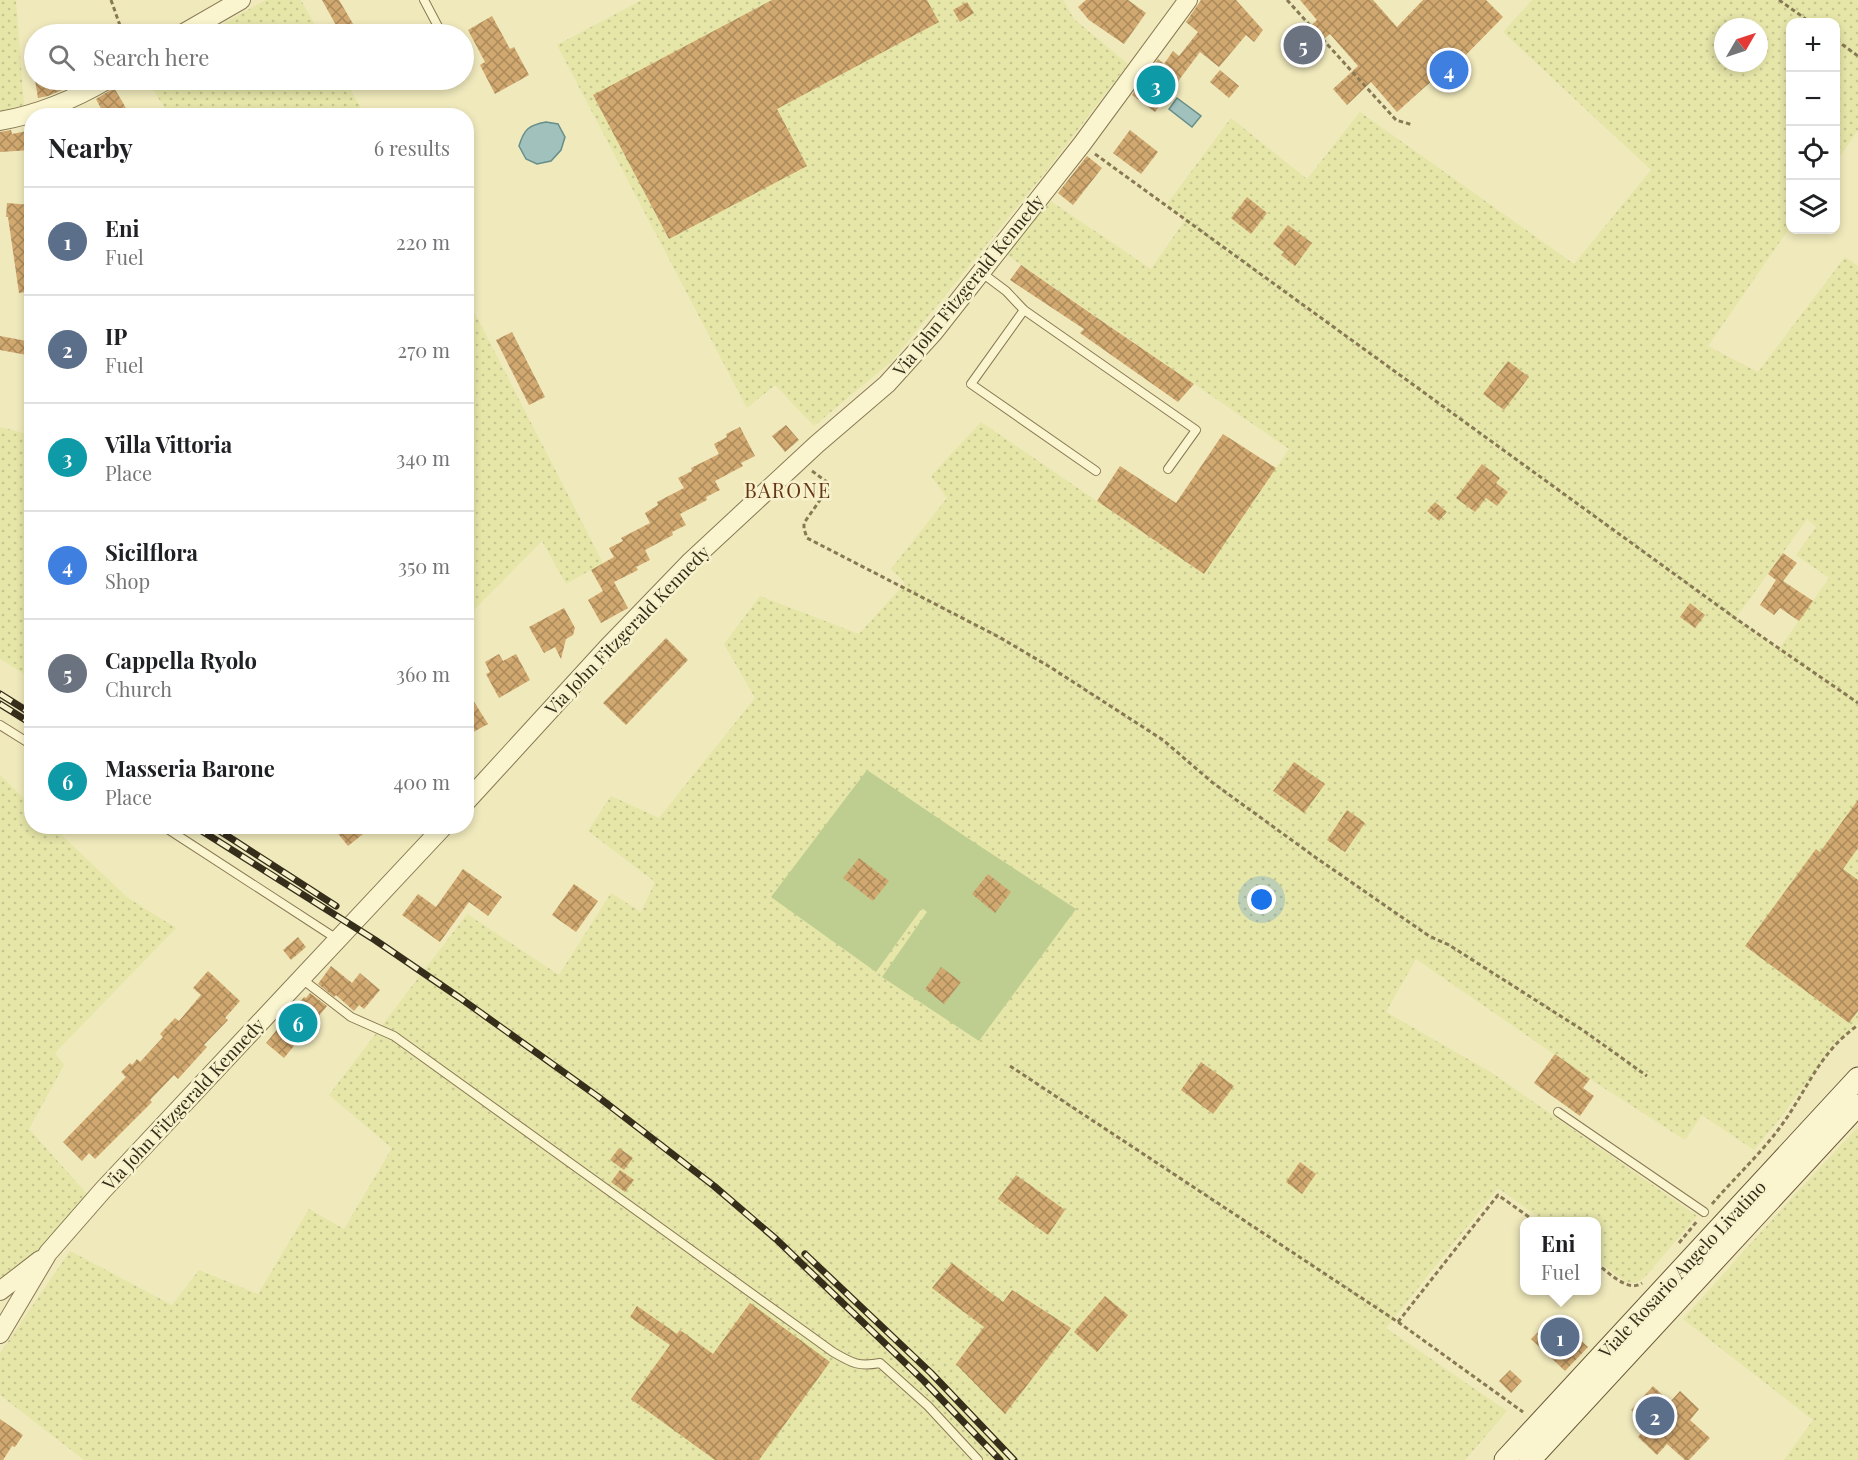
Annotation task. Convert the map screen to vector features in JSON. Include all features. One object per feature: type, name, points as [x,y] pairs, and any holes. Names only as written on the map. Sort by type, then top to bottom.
[{"type":"main road","name":"Viale Rosario Angelo Livatino","points":[[1505,1460],[1858,1078]]},
{"type":"main road","name":"Viale Rosario Angelo Livatino","points":[[1530,1460],[1858,1105]]},
{"type":"street","points":[[199,24],[241,0]]},
{"type":"street","name":"Via John Fitzgerald Kennedy","points":[[474,793],[607,648],[691,561],[797,462],[887,384],[934,332],[1082,144],[1188,0]]},
{"type":"street","points":[[51,108],[90,90]]},
{"type":"street","points":[[0,121],[24,115]]},
{"type":"street","name":"Via John Fitzgerald Kennedy","points":[[48,1253],[111,1181],[437,834]]},
{"type":"street","points":[[0,1291],[48,1253]]},
{"type":"street","points":[[0,1334],[48,1253]]},
{"type":"street","points":[[0,1296],[15,1309]]},
{"type":"lane","points":[[424,0],[437,24]]},
{"type":"lane","points":[[981,273],[1006,291],[1024,310],[1196,430],[1168,470]]},
{"type":"lane","points":[[1024,310],[970,384],[1096,471]]},
{"type":"lane","points":[[0,725],[24,740]]},
{"type":"lane","points":[[175,834],[338,940]]},
{"type":"lane","points":[[301,978],[351,1017],[394,1036],[833,1352],[848,1361],[864,1366],[880,1363],[928,1406],[978,1460]]},
{"type":"lane","points":[[1558,1112],[1704,1212]]},
{"type":"path","points":[[111,0],[119,24]]},
{"type":"path","points":[[1287,0],[1396,120],[1413,125]]},
{"type":"path","points":[[1779,0],[1804,18]]},
{"type":"path","points":[[1840,43],[1858,56]]},
{"type":"path","points":[[1082,144],[1736,618],[1858,703]]},
{"type":"path","points":[[797,462],[827,482],[827,490],[804,523],[807,537],[999,637],[1050,667],[1163,740],[1213,783],[1429,936],[1449,945],[1584,1031],[1647,1076]]},
{"type":"path","points":[[1676,1246],[1787,1118],[1815,1069],[1835,1044],[1858,1025]]},
{"type":"path","points":[[1010,1066],[1398,1322],[1538,1423]]},
{"type":"path","points":[[1398,1322],[1498,1194],[1530,1217]]},
{"type":"path","points":[[1601,1267],[1626,1285],[1638,1286],[1648,1279]]},
{"type":"green space","points":[[0,0],[16,0],[24,105],[0,112]]},
{"type":"green space","points":[[266,0],[301,0],[314,24],[222,24]]},
{"type":"green space","points":[[642,0],[1063,0],[1074,19],[1128,64],[1048,169],[892,361],[814,426],[775,385],[747,408],[557,45]]},
{"type":"green space","points":[[1532,0],[1858,0],[1858,130],[1840,156],[1840,18],[1786,18],[1786,233],[1708,346],[1758,372],[1845,257],[1858,266],[1858,1024],[1835,1044],[1754,1150],[1702,1115],[1685,1140],[1590,1079],[1416,959],[1386,1012],[1492,1073],[1697,1216],[1645,1277],[1636,1283],[1626,1282],[1601,1264],[1601,1217],[1538,1217],[1498,1188],[1386,1328],[1507,1411],[1465,1460],[84,1460],[0,1395],[0,1353],[70,1251],[172,1305],[199,1270],[258,1294],[309,1209],[344,1229],[392,1148],[329,1095],[467,914],[559,975],[611,893],[641,912],[655,882],[588,831],[611,796],[659,818],[755,698],[724,644],[760,596],[859,634],[905,583],[891,569],[947,498],[931,476],[981,422],[1204,574],[1289,449],[1007,255],[1049,200],[1151,269],[1185,220],[1167,204],[1231,118],[1307,179],[1360,112],[1574,264],[1651,170],[1503,32]],"holes":[[[1807,519],[1816,527],[1796,555],[1829,578],[1779,649],[1736,618]]]},
{"type":"green space","points":[[153,90],[351,90],[361,108],[165,108]]},
{"type":"green space","points":[[474,312],[603,563],[566,584],[542,541],[474,610]]},
{"type":"green space","points":[[0,427],[24,433],[24,674],[0,659]]},
{"type":"green space","points":[[867,770],[1076,909],[979,1041],[882,977],[927,912],[922,908],[876,972],[771,897]]},
{"type":"green space","points":[[0,775],[24,798],[24,834],[60,834],[128,898],[176,928],[55,1053],[64,1065],[29,1129],[88,1195],[43,1247],[0,1279]]},
{"type":"green space","points":[[1858,1127],[1858,1460],[1784,1460],[1813,1420],[1683,1319]]},
{"type":"water","points":[[1177,98],[1201,116],[1192,127],[1169,109]]},
{"type":"water","points":[[546,122],[558,124],[565,137],[561,150],[551,161],[537,164],[526,159],[519,146],[528,129]]},
{"type":"building","points":[[322,0],[339,0],[353,24],[335,24]]},
{"type":"building","points":[[772,0],[927,0],[939,22],[777,109],[807,166],[669,239],[593,95]]},
{"type":"building","points":[[1086,0],[1128,0],[1146,13],[1124,44],[1089,20],[1078,7]]},
{"type":"building","points":[[1201,0],[1236,0],[1263,30],[1254,42],[1246,35],[1219,67],[1200,52],[1155,112],[1132,95],[1158,59],[1164,64],[1173,51],[1179,56],[1198,32],[1186,22]]},
{"type":"building","points":[[1300,0],[1373,0],[1397,27],[1423,0],[1486,0],[1503,17],[1457,64],[1454,61],[1397,112],[1371,82],[1347,105],[1333,89],[1358,66],[1330,34],[1314,47],[1315,51],[1311,59],[1300,55],[1290,44],[1317,20]]},
{"type":"building","points":[[967,2],[974,13],[960,22],[953,10]]},
{"type":"building","points":[[492,16],[510,49],[514,47],[529,75],[495,94],[480,65],[485,62],[474,41],[474,26]]},
{"type":"building","points":[[1220,70],[1239,86],[1229,98],[1210,82]]},
{"type":"building","points":[[37,90],[62,90],[48,96],[38,98]]},
{"type":"building","points":[[111,90],[115,90],[126,108],[101,108],[96,99]]},
{"type":"building","points":[[11,130],[12,134],[24,132],[24,150],[0,152],[0,132]]},
{"type":"building","points":[[1130,130],[1158,152],[1141,174],[1113,153]]},
{"type":"building","points":[[1087,156],[1102,168],[1073,205],[1058,193]]},
{"type":"building","points":[[1247,197],[1267,213],[1251,234],[1231,218]]},
{"type":"building","points":[[7,203],[24,204],[24,292],[19,293],[8,217],[6,217]]},
{"type":"building","points":[[1288,225],[1312,243],[1295,266],[1281,255],[1284,252],[1273,244]]},
{"type":"building","points":[[1021,265],[1194,384],[1178,402],[1080,333],[1084,329],[1010,280]]},
{"type":"building","points":[[512,332],[545,397],[529,405],[496,340]]},
{"type":"building","points":[[0,336],[24,340],[24,354],[0,350]]},
{"type":"building","points":[[1508,361],[1529,377],[1504,410],[1483,394]]},
{"type":"building","points":[[786,425],[799,440],[785,452],[772,436]]},
{"type":"building","points":[[740,427],[755,456],[741,463],[743,466],[715,481],[720,490],[706,497],[707,500],[680,514],[686,525],[645,550],[650,560],[636,567],[638,570],[614,582],[628,608],[601,623],[588,600],[603,591],[591,570],[614,557],[609,548],[623,541],[621,538],[650,523],[645,513],[658,505],[657,502],[684,488],[678,478],[692,471],[691,468],[719,454],[714,444],[727,437],[726,434]]},
{"type":"building","points":[[1223,434],[1276,468],[1204,574],[1097,501],[1120,466],[1176,503]]},
{"type":"building","points":[[1482,464],[1500,478],[1496,483],[1508,492],[1497,506],[1486,498],[1475,512],[1456,498]]},
{"type":"building","points":[[1435,502],[1447,512],[1439,521],[1427,511]]},
{"type":"building","points":[[1783,553],[1797,563],[1783,581],[1813,601],[1799,621],[1780,608],[1774,615],[1760,605],[1776,580],[1768,574]]},
{"type":"building","points":[[1690,603],[1705,615],[1695,628],[1680,617]]},
{"type":"building","points":[[564,608],[575,628],[573,635],[566,639],[561,659],[555,647],[544,653],[529,627]]},
{"type":"building","points":[[666,638],[688,660],[626,725],[603,703]]},
{"type":"building","points":[[499,654],[503,661],[516,654],[530,680],[499,698],[486,674],[490,672],[485,662]]},
{"type":"building","points":[[474,702],[488,724],[474,732]]},
{"type":"building","points":[[1294,762],[1325,784],[1304,813],[1273,791]]},
{"type":"building","points":[[1858,800],[1858,848],[1843,869],[1858,880],[1858,1011],[1849,1023],[1745,946],[1816,849],[1820,852]]},
{"type":"building","points":[[1347,810],[1365,823],[1345,852],[1327,840]]},
{"type":"building","points":[[338,834],[363,834],[348,846]]},
{"type":"building","points":[[859,858],[889,881],[873,901],[843,878]]},
{"type":"building","points":[[463,869],[502,897],[488,916],[469,902],[440,942],[402,915],[418,894],[436,907]]},
{"type":"building","points":[[988,874],[1011,892],[995,913],[972,894]]},
{"type":"building","points":[[574,884],[598,901],[576,932],[552,915]]},
{"type":"building","points":[[298,937],[306,947],[291,960],[283,950]]},
{"type":"building","points":[[331,966],[352,983],[360,973],[380,990],[364,1009],[359,1005],[354,1011],[336,995],[334,997],[318,984]]},
{"type":"building","points":[[941,967],[961,982],[944,1004],[925,989]]},
{"type":"building","points":[[208,971],[240,1001],[225,1018],[228,1020],[204,1045],[207,1047],[178,1079],[174,1075],[150,1100],[152,1102],[95,1159],[89,1153],[82,1161],[63,1142],[126,1077],[121,1072],[137,1059],[140,1062],[163,1037],[160,1034],[175,1018],[179,1021],[201,995],[193,988]]},
{"type":"building","points":[[310,993],[327,1006],[284,1058],[266,1043],[304,997],[306,998]]},
{"type":"building","points":[[1555,1054],[1590,1079],[1583,1088],[1594,1096],[1580,1116],[1534,1083]]},
{"type":"building","points":[[1201,1062],[1234,1086],[1213,1114],[1181,1090]]},
{"type":"building","points":[[619,1148],[633,1158],[624,1170],[610,1160]]},
{"type":"building","points":[[1300,1162],[1316,1174],[1302,1194],[1286,1182]]},
{"type":"building","points":[[620,1170],[634,1180],[625,1192],[611,1182]]},
{"type":"building","points":[[1016,1175],[1065,1210],[1048,1235],[998,1199]]},
{"type":"building","points":[[952,1263],[1003,1302],[1012,1290],[1071,1328],[1005,1414],[956,1364],[984,1327],[932,1288]]},
{"type":"building","points":[[1105,1296],[1128,1315],[1097,1352],[1074,1332]]},
{"type":"building","points":[[750,1303],[830,1362],[759,1460],[715,1460],[631,1399],[670,1345],[630,1317],[637,1306],[677,1334],[680,1330],[713,1354]]},
{"type":"building","points":[[1554,1316],[1588,1347],[1565,1371],[1531,1339]]},
{"type":"building","points":[[1510,1370],[1522,1381],[1511,1393],[1499,1381]]},
{"type":"building","points":[[1653,1386],[1670,1402],[1680,1391],[1699,1409],[1690,1420],[1710,1438],[1689,1460],[1685,1460],[1667,1444],[1657,1455],[1638,1437],[1648,1426],[1631,1410]]},
{"type":"building","points":[[0,1419],[23,1435],[3,1460],[0,1460]]},
{"type":"railway","points":[[0,694],[24,709]]},
{"type":"railway","points":[[0,704],[24,719]]},
{"type":"railway","points":[[207,834],[375,940],[460,998],[597,1096],[714,1186],[776,1239],[924,1381],[1000,1460]]},
{"type":"railway","points":[[224,834],[336,906]]},
{"type":"railway","points":[[805,1254],[931,1373],[1014,1460]]},
{"type":"place","name":"Cappella Ryolo","points":[[1303,45]]},
{"type":"place","name":"Sicilflora","points":[[1449,70]]},
{"type":"place","name":"Villa Vittoria","points":[[1156,85]]},
{"type":"place","name":"Masseria Barone","points":[[298,1023]]},
{"type":"place","name":"Eni","points":[[1560,1337]]},
{"type":"place","name":"IP","points":[[1655,1416]]},
{"type":"district","name":"BARONE","points":[[788,489]]}]
